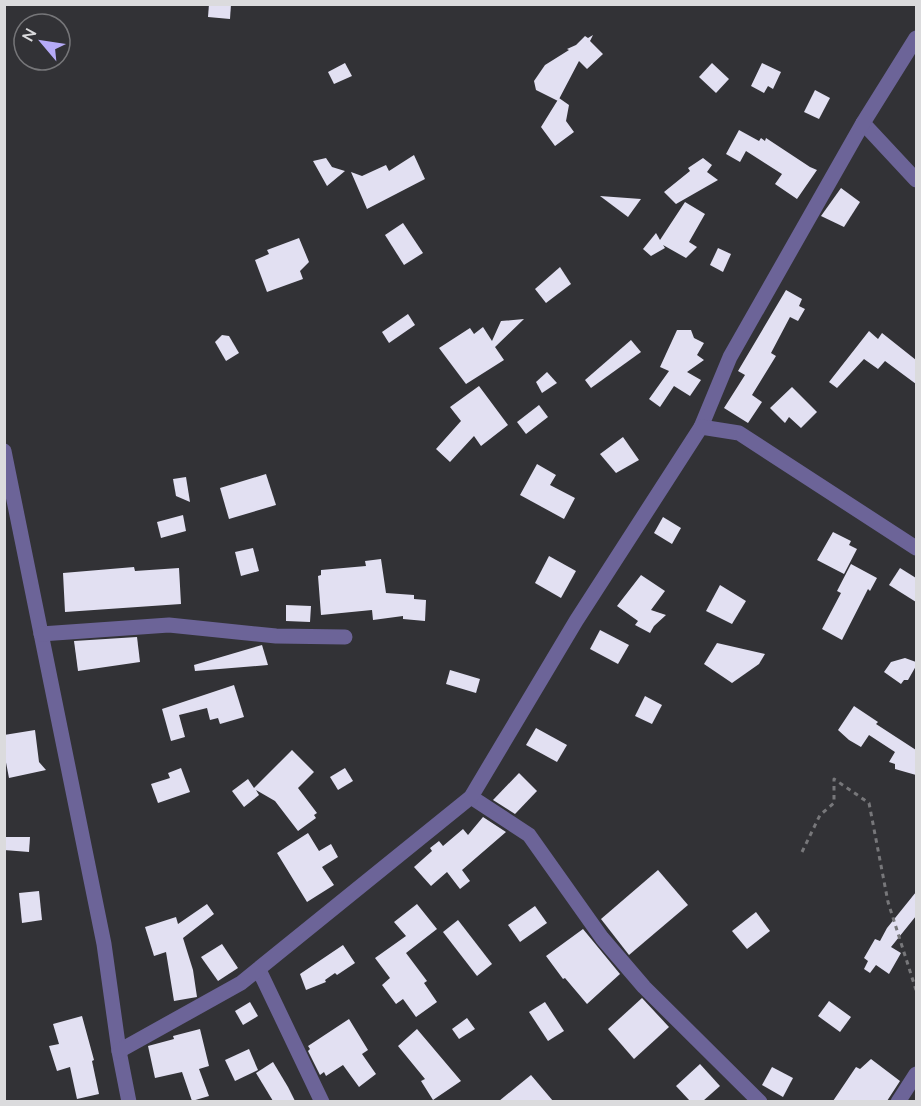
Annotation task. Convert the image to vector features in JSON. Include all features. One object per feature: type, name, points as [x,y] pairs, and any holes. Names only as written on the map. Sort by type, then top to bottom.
[{"type":"street","points":[[119,1051],[241,983],[471,797],[576,621],[701,427],[730,357],[863,123],[916,38]]},
{"type":"street","points":[[863,123],[916,180]]},
{"type":"street","points":[[701,427],[739,433],[916,548]]},
{"type":"street","points":[[4,452],[104,944],[119,1051],[129,1101]]},
{"type":"street","points":[[41,634],[169,625],[276,636],[345,637]]},
{"type":"street","points":[[471,797],[529,836],[602,938],[637,979],[760,1101]]},
{"type":"street","points":[[259,970],[322,1101]]},
{"type":"street","points":[[898,1101],[916,1074]]},
{"type":"path","points":[[802,852],[820,815],[834,802],[834,779],[869,803],[888,902],[916,990]]},
{"type":"building","points":[[209,4],[231,4],[230,19],[208,17]]},
{"type":"building","points":[[593,35],[590,41],[603,54],[587,69],[579,61],[558,101],[536,90],[534,81],[545,65],[576,45],[585,36],[588,38]]},
{"type":"building","points":[[345,63],[352,76],[334,84],[328,72]]},
{"type":"building","points":[[712,63],[729,79],[716,93],[699,77]]},
{"type":"building","points":[[762,63],[781,72],[773,89],[768,86],[764,93],[751,86]]},
{"type":"building","points":[[815,90],[830,98],[819,119],[804,112]]},
{"type":"building","points":[[559,98],[569,105],[566,121],[574,132],[555,146],[541,127]]},
{"type":"building","points":[[739,130],[759,141],[761,138],[765,141],[766,138],[817,170],[797,199],[775,184],[782,174],[746,151],[740,162],[726,154]]},
{"type":"building","points":[[414,155],[425,179],[367,209],[351,172],[362,176],[386,165],[389,171]]},
{"type":"building","points":[[326,158],[332,167],[345,171],[327,186],[313,161]]},
{"type":"building","points":[[703,158],[712,165],[707,172],[718,180],[676,204],[664,192],[690,171],[688,168]]},
{"type":"building","points":[[841,188],[860,202],[844,227],[821,216]]},
{"type":"building","points":[[600,196],[641,199],[628,217]]},
{"type":"building","points":[[685,202],[705,214],[689,242],[697,247],[686,258],[663,245],[665,248],[651,256],[643,249],[656,233],[660,240]]},
{"type":"building","points":[[403,223],[423,253],[404,265],[385,235]]},
{"type":"building","points":[[299,238],[309,262],[300,271],[303,279],[267,292],[255,260],[269,254],[267,250]]},
{"type":"building","points":[[718,248],[731,254],[723,272],[710,265]]},
{"type":"building","points":[[560,267],[571,284],[546,303],[535,289]]},
{"type":"building","points":[[786,290],[802,299],[799,306],[805,309],[798,321],[790,317],[771,353],[776,356],[752,395],[762,402],[748,423],[724,408],[745,375],[738,371]]},
{"type":"building","points":[[408,314],[415,325],[389,343],[382,332]]},
{"type":"building","points":[[524,319],[495,347],[504,360],[466,384],[439,348],[470,328],[474,334],[483,327],[492,341],[501,321]]},
{"type":"building","points":[[677,330],[691,330],[694,338],[704,343],[697,355],[704,360],[687,372],[701,380],[690,396],[674,386],[660,407],[649,399],[669,371],[660,367]]},
{"type":"building","points":[[869,331],[878,339],[882,333],[916,360],[916,384],[885,361],[878,369],[864,359],[837,388],[829,382]]},
{"type":"building","points":[[222,335],[229,336],[239,353],[226,361],[215,342]]},
{"type":"building","points":[[631,340],[641,352],[591,388],[585,380]]},
{"type":"building","points":[[547,372],[557,383],[542,393],[536,382]]},
{"type":"building","points":[[479,386],[508,425],[481,446],[474,436],[450,462],[436,449],[461,421],[450,407]]},
{"type":"building","points":[[792,387],[817,412],[801,428],[789,417],[785,423],[770,408]]},
{"type":"building","points":[[539,405],[548,417],[526,434],[517,422]]},
{"type":"building","points":[[623,437],[639,460],[616,473],[600,454]]},
{"type":"building","points":[[537,464],[556,475],[550,485],[575,498],[564,519],[520,495]]},
{"type":"building","points":[[266,474],[276,505],[229,519],[220,488]]},
{"type":"building","points":[[186,477],[190,502],[176,496],[173,479]]},
{"type":"building","points":[[183,515],[186,531],[161,538],[157,522]]},
{"type":"building","points":[[663,517],[681,528],[672,544],[654,533]]},
{"type":"building","points":[[833,532],[851,541],[849,545],[857,549],[844,574],[817,560]]},
{"type":"building","points":[[253,548],[259,571],[241,576],[235,552]]},
{"type":"building","points":[[549,556],[576,571],[561,598],[535,583]]},
{"type":"building","points":[[381,559],[386,593],[414,595],[414,599],[426,600],[425,621],[403,619],[403,616],[373,620],[372,610],[321,615],[318,576],[321,575],[321,570],[366,566],[365,561]]},
{"type":"building","points":[[851,564],[877,578],[870,591],[868,589],[842,640],[822,629],[841,593],[837,591]]},
{"type":"building","points":[[134,567],[135,571],[179,568],[181,604],[65,612],[63,573]]},
{"type":"building","points":[[900,568],[916,578],[916,602],[889,585]]},
{"type":"building","points":[[641,575],[665,591],[651,610],[666,615],[650,633],[635,625],[638,621],[617,606]]},
{"type":"building","points":[[720,585],[746,601],[732,624],[706,611]]},
{"type":"building","points":[[286,605],[311,606],[310,622],[286,621]]},
{"type":"building","points":[[600,630],[629,645],[618,664],[590,649]]},
{"type":"building","points":[[137,637],[140,662],[78,671],[74,641]]},
{"type":"building","points":[[717,643],[765,654],[759,664],[732,683],[704,664]]},
{"type":"building","points":[[262,645],[268,665],[195,671],[194,665]]},
{"type":"building","points":[[905,658],[916,662],[916,666],[908,680],[904,680],[901,684],[884,672],[891,662]]},
{"type":"building","points":[[450,670],[480,679],[476,693],[446,684]]},
{"type":"building","points":[[234,685],[244,717],[220,724],[218,718],[210,720],[207,708],[179,715],[185,737],[171,741],[162,709]]},
{"type":"building","points":[[645,696],[662,705],[652,724],[635,716]]},
{"type":"building","points":[[854,706],[878,722],[876,724],[916,750],[916,775],[895,769],[895,764],[889,762],[895,752],[869,735],[861,747],[838,730]]},
{"type":"building","points":[[536,728],[567,745],[557,762],[526,745]]},
{"type":"building","points":[[35,730],[39,762],[46,770],[9,778],[4,752],[4,735]]},
{"type":"building","points":[[292,750],[314,772],[298,788],[317,813],[314,815],[316,818],[298,831],[275,801],[256,790],[259,795],[244,807],[232,791],[248,779],[254,788]]},
{"type":"building","points":[[181,768],[190,792],[158,803],[151,784],[170,778],[168,773]]},
{"type":"building","points":[[345,768],[353,781],[338,790],[330,777]]},
{"type":"building","points":[[519,773],[537,791],[515,814],[493,800]]},
{"type":"building","points":[[483,817],[506,832],[462,870],[470,881],[460,889],[447,872],[431,886],[414,867],[432,851],[430,848],[439,841],[443,846],[463,829],[468,835]]},
{"type":"building","points":[[308,833],[319,851],[331,844],[338,857],[322,867],[334,885],[307,902],[277,853]]},
{"type":"building","points":[[4,837],[30,837],[29,852],[4,850]]},
{"type":"building","points":[[658,870],[688,905],[629,955],[601,919]]},
{"type":"building","points":[[39,891],[42,920],[22,923],[19,893]]},
{"type":"building","points":[[916,892],[916,916],[891,947],[901,953],[889,974],[876,965],[870,973],[864,969],[868,961],[864,958],[875,939],[880,941],[887,928]]},
{"type":"building","points":[[207,904],[214,914],[183,938],[193,970],[197,997],[174,1001],[166,952],[154,956],[145,927],[176,917],[178,924]]},
{"type":"building","points":[[417,904],[437,929],[406,953],[427,981],[424,983],[437,1002],[416,1017],[403,999],[396,1004],[382,985],[390,978],[375,958],[406,936],[394,922]]},
{"type":"building","points":[[535,906],[547,923],[520,942],[508,925]]},
{"type":"building","points":[[756,912],[770,931],[747,949],[732,931]]},
{"type":"building","points":[[458,920],[492,964],[477,976],[443,932]]},
{"type":"building","points":[[583,929],[620,974],[587,1004],[565,978],[563,979],[546,956]]},
{"type":"building","points":[[222,944],[238,968],[218,981],[201,957]]},
{"type":"building","points":[[343,945],[355,963],[337,975],[335,973],[325,980],[326,982],[306,990],[300,974]]},
{"type":"building","points":[[642,998],[669,1027],[634,1059],[608,1029]]},
{"type":"building","points":[[829,1001],[851,1017],[840,1032],[818,1016]]},
{"type":"building","points":[[250,1002],[258,1016],[243,1025],[235,1011]]},
{"type":"building","points":[[545,1002],[564,1031],[548,1041],[529,1012]]},
{"type":"building","points":[[82,1016],[94,1060],[92,1061],[99,1094],[77,1099],[70,1067],[57,1071],[49,1046],[59,1044],[53,1024]]},
{"type":"building","points":[[467,1018],[475,1029],[459,1039],[452,1029]]},
{"type":"building","points":[[349,1019],[368,1050],[362,1054],[376,1074],[359,1087],[343,1065],[326,1076],[324,1072],[320,1075],[308,1051],[310,1049],[308,1046]]},
{"type":"building","points":[[200,1029],[209,1066],[199,1069],[209,1096],[192,1101],[182,1072],[155,1078],[148,1046]]},
{"type":"building","points":[[417,1029],[461,1081],[433,1100],[421,1081],[425,1079],[398,1046]]},
{"type":"building","points":[[249,1049],[258,1070],[235,1081],[225,1060]]},
{"type":"building","points":[[871,1059],[900,1081],[887,1101],[833,1101],[856,1067],[860,1069]]},
{"type":"building","points":[[273,1062],[295,1101],[273,1101],[256,1073]]},
{"type":"building","points":[[700,1064],[720,1086],[703,1101],[690,1101],[676,1086]]},
{"type":"building","points":[[772,1067],[793,1078],[783,1097],[762,1085]]},
{"type":"building","points":[[531,1075],[553,1101],[499,1101]]}]
